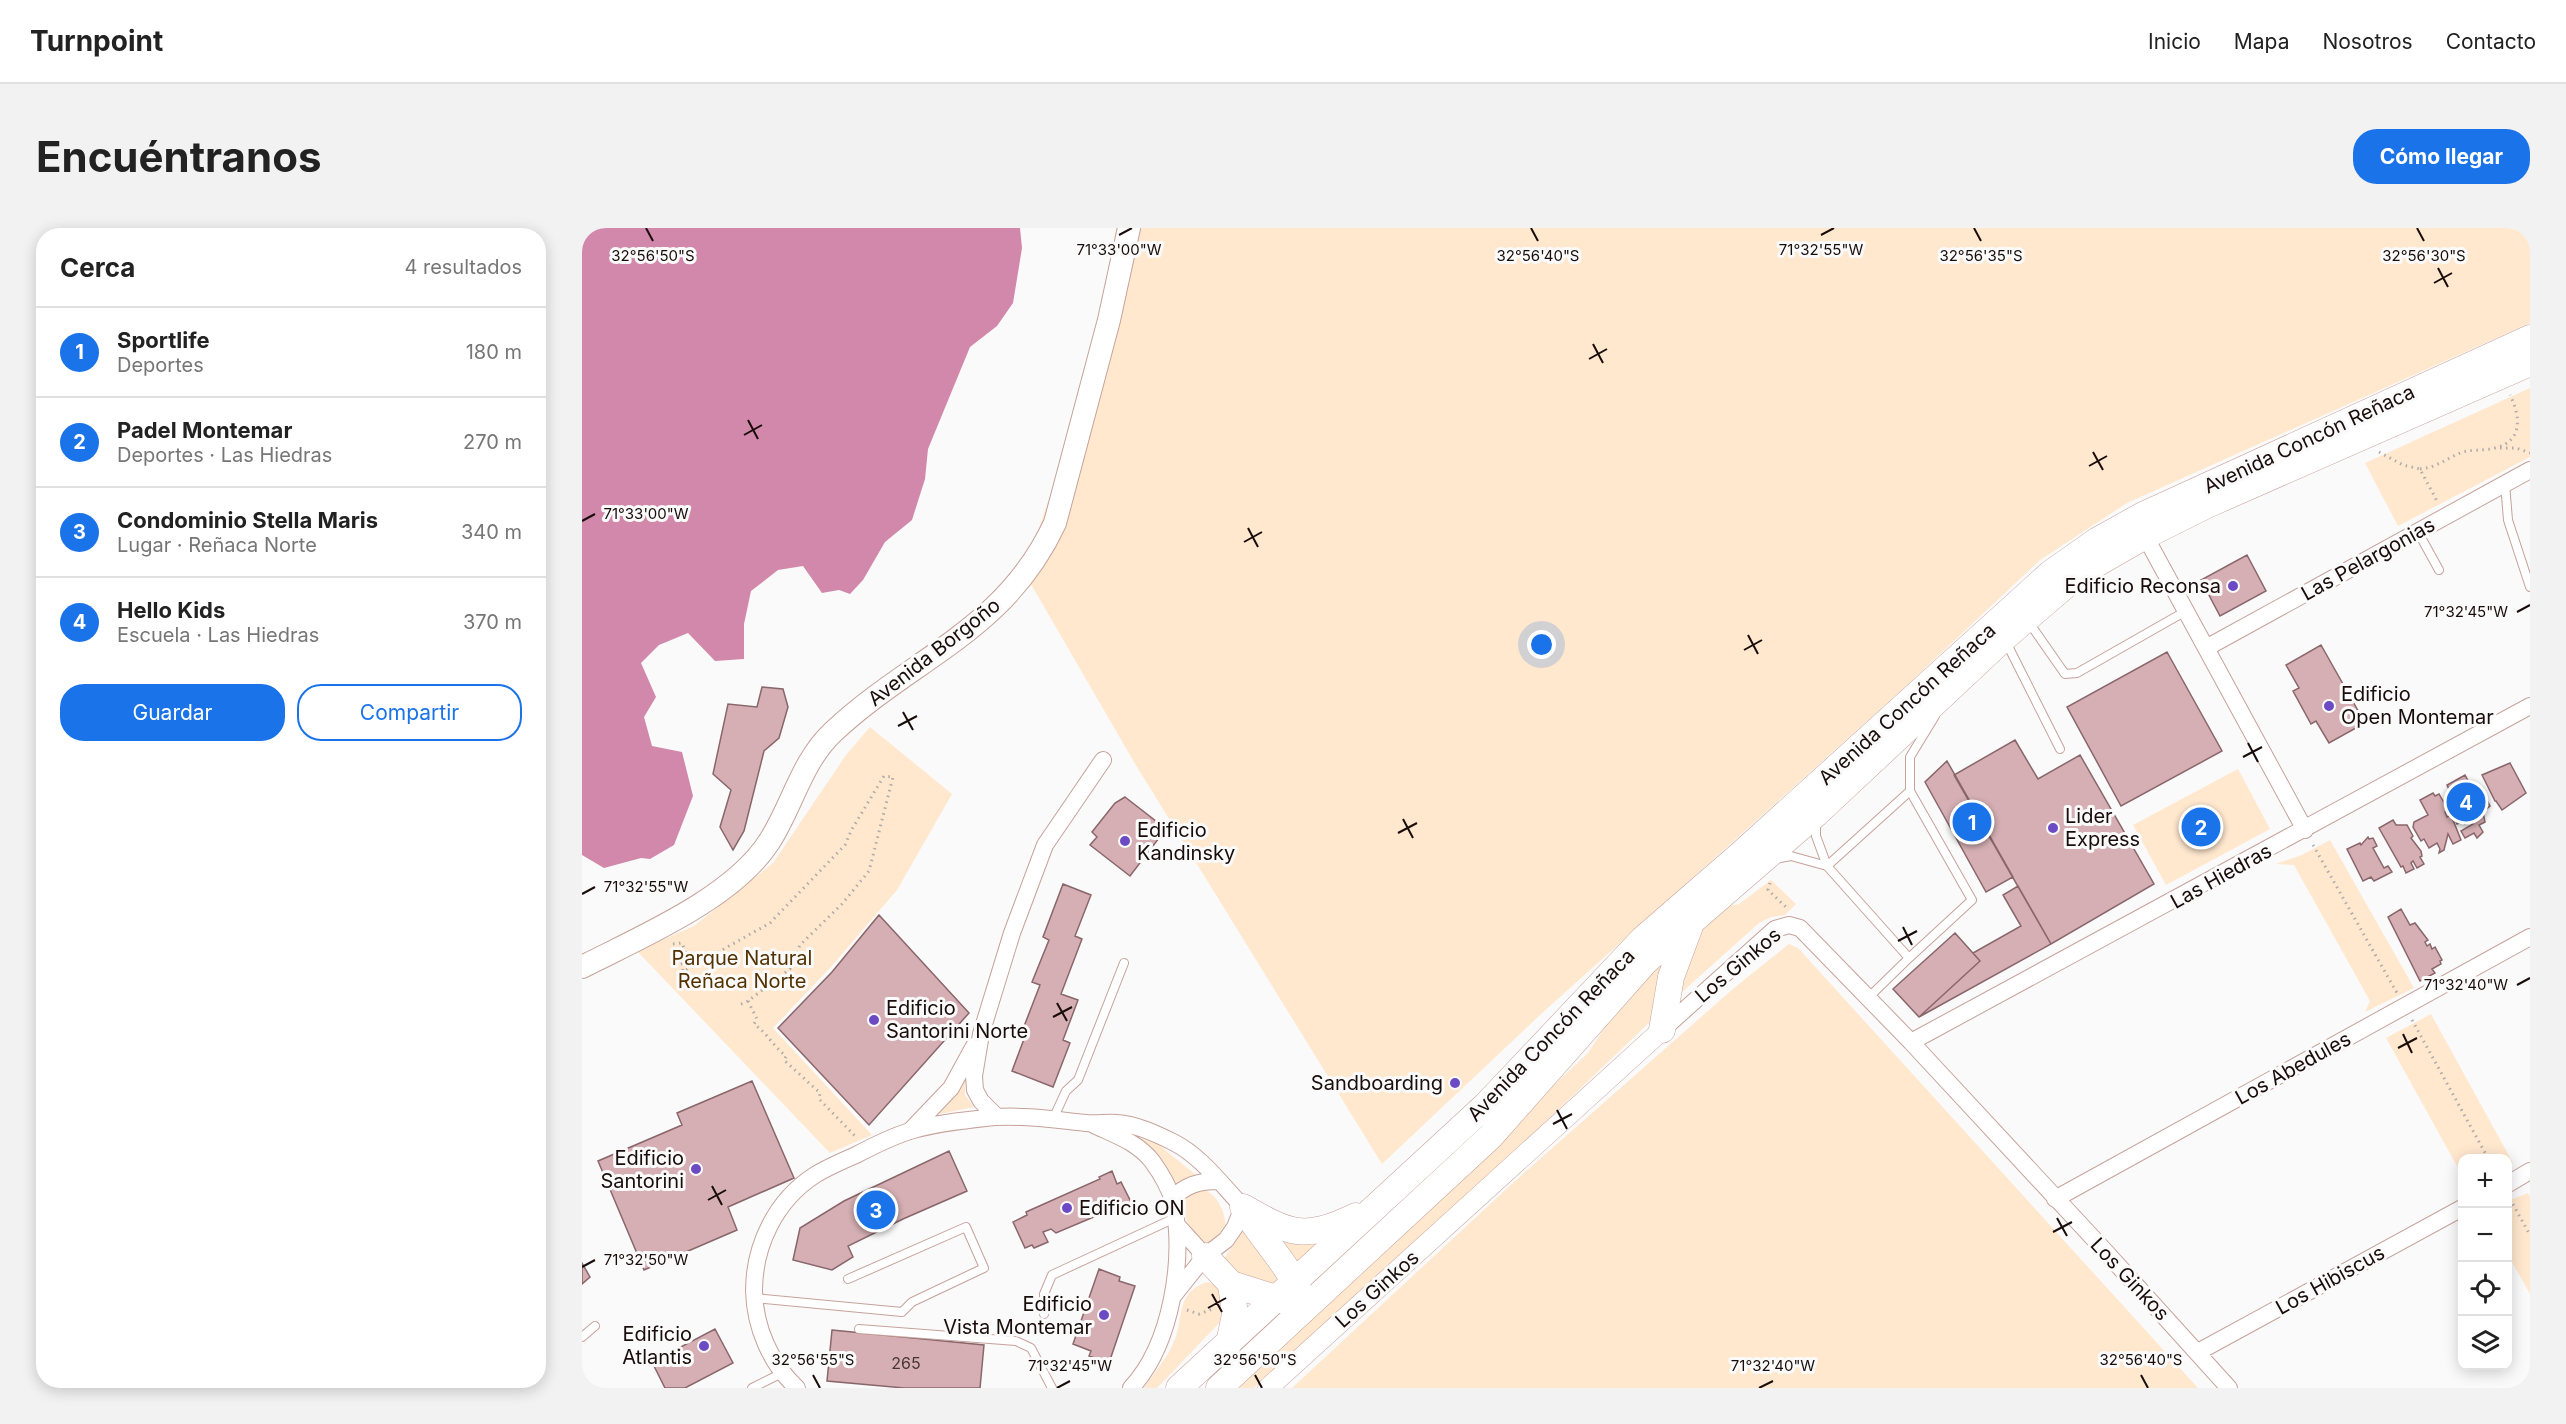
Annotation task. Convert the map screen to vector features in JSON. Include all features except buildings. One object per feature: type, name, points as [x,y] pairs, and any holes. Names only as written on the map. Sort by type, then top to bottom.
[{"type":"main road","name":"Avenida Borgoño","points":[[584,966],[713,895],[748,868],[769,843],[804,772],[830,735],[881,693],[975,626],[1012,591],[1041,551],[1055,523],[1109,320],[1129,228]]},
{"type":"main road","name":"Avenida Concón Reñaca","points":[[1219,1388],[1491,1136],[1607,1002],[1645,962],[1694,917],[1755,868],[1817,799],[2051,573],[2098,540],[2143,515],[2530,338]]},
{"type":"main road","name":"Avenida Concón Reñaca","points":[[1179,1388],[1486,1105],[1643,939],[1947,692],[2004,638],[2091,567],[2145,536],[2218,501],[2530,363]]},
{"type":"main road","points":[[1662,1030],[1671,977],[1694,917]]},
{"type":"main road","points":[[1243,1207],[1280,1228],[1292,1231],[1313,1231],[1335,1226],[1378,1206]]},
{"type":"main road","points":[[1243,1207],[1287,1289],[1306,1309]]},
{"type":"main road","points":[[1205,1256],[1231,1284],[1235,1315],[1229,1343]]},
{"type":"main road","points":[[1231,1284],[1287,1289]]},
{"type":"street","name":"Las Pelargonias","points":[[2206,648],[2530,470]]},
{"type":"street","points":[[2145,536],[2305,830]]},
{"type":"street","name":"Las Hiedras","points":[[1911,1042],[2530,706]]},
{"type":"street","points":[[997,1117],[981,1101],[975,1090],[974,1076],[981,1034],[1012,933],[1045,845],[1103,760]]},
{"type":"street","name":"Los Ginkos","points":[[1268,1388],[1662,1030],[1781,926],[1800,928],[1911,1042],[2229,1388]]},
{"type":"street","name":"Los Abedules","points":[[2055,1199],[2530,937]]},
{"type":"street","points":[[910,1131],[951,1088],[981,1034]]},
{"type":"street","points":[[796,1388],[782,1373],[773,1358],[760,1329],[754,1298],[754,1281],[761,1246],[768,1229],[787,1200],[799,1187],[828,1167],[910,1131],[997,1117],[1053,1119],[1090,1124],[1119,1123],[1141,1128],[1175,1143],[1194,1156],[1243,1207],[1235,1227],[1226,1240],[1205,1256],[1174,1295]]},
{"type":"street","points":[[1090,1124],[1136,1145],[1151,1160],[1165,1182],[1172,1199],[1176,1221],[1174,1295],[1156,1349],[1131,1388]]},
{"type":"street","points":[[2512,1182],[2530,1171]]},
{"type":"street","points":[[1172,1199],[1190,1185],[1203,1181],[1218,1181]]},
{"type":"street","name":"Los Hibiscus","points":[[2198,1352],[2458,1211]]},
{"type":"street","points":[[1176,1221],[1205,1256]]},
{"type":"lane","points":[[2505,484],[2508,520],[2530,587]]},
{"type":"lane","points":[[2418,532],[2439,570]]},
{"type":"lane","points":[[2026,619],[2065,674],[2077,673],[2186,611]]},
{"type":"lane","points":[[2004,638],[2060,749]]},
{"type":"lane","points":[[1868,998],[1972,900],[1910,791],[1910,757],[1947,692]]},
{"type":"lane","points":[[1827,866],[1910,791]]},
{"type":"lane","points":[[1817,799],[1816,836],[1827,866],[1909,957]]},
{"type":"lane","points":[[1755,868],[1773,859],[1791,856],[1827,866]]},
{"type":"lane","points":[[1053,1119],[1066,1091],[1078,1080],[1124,963]]},
{"type":"lane","points":[[1044,1314],[1044,1294],[1052,1275],[1176,1221]]},
{"type":"lane","points":[[754,1298],[902,1312],[912,1302],[984,1268],[966,1227],[848,1279]]},
{"type":"lane","points":[[582,1337],[595,1326]]},
{"type":"lane","points":[[859,1329],[1016,1341],[1031,1348],[1052,1388]]},
{"type":"lane","points":[[753,1388],[782,1373]]},
{"type":"path","points":[[2495,448],[2512,437],[2518,426],[2518,415],[2511,397]]},
{"type":"path","points":[[2384,455],[2403,465],[2420,469],[2439,466],[2463,452],[2516,448],[2530,453]]},
{"type":"path","points":[[2420,469],[2439,504]]},
{"type":"path","points":[[671,920],[678,933],[666,945],[682,943],[686,953],[675,965],[686,963],[681,974],[770,923],[845,845],[884,776],[893,777],[869,870],[842,904],[800,945],[790,969],[748,1001],[736,1006]]},
{"type":"path","points":[[748,1001],[758,1019],[754,1024],[767,1034],[772,1044],[786,1056],[784,1060],[820,1093],[819,1099],[843,1123]]},
{"type":"path","points":[[2512,1202],[2530,1235]]},
{"type":"green space","points":[[1116,228],[2530,228],[2530,323],[2127,503],[2040,560],[1906,686],[1541,1014],[1382,1164],[1134,762],[1021,567],[1032,548],[1057,476],[1101,318]]},
{"type":"green space","points":[[2530,388],[2530,457],[2398,526],[2365,463]]},
{"type":"green space","name":"Parque Natural Reñaca Norte","points":[[870,727],[952,794],[897,890],[830,968],[773,1028],[872,1135],[830,1153],[637,951],[694,926],[773,863],[846,755]]},
{"type":"green space","points":[[2238,769],[2270,829],[2166,885],[2133,825]]},
{"type":"green space","points":[[2330,840],[2414,988],[2365,1012],[2370,1001],[2294,865],[2276,864],[2302,855]]},
{"type":"green space","points":[[1771,880],[1796,904],[1785,915],[1771,917],[1759,923],[1671,1002],[1692,932],[1720,908],[1739,904]]},
{"type":"green space","points":[[1789,944],[1798,948],[2198,1388],[1292,1388],[1515,1181],[1734,988]]},
{"type":"green space","points":[[1671,950],[1653,1019],[1521,1145],[1254,1388],[1232,1388],[1588,1053],[1622,1001]]},
{"type":"green space","points":[[2431,1014],[2508,1154],[2458,1154],[2458,1168],[2386,1038]]},
{"type":"green space","points":[[965,1077],[965,1095],[974,1107],[935,1115]]},
{"type":"green space","points":[[1140,1138],[1159,1145],[1196,1175],[1184,1180],[1173,1189],[1137,1140]]},
{"type":"green space","points":[[1200,1188],[1217,1200],[1223,1211],[1226,1225],[1226,1232],[1208,1244],[1189,1224],[1183,1205],[1183,1198]]},
{"type":"green space","points":[[2528,1193],[2530,1197],[2530,1294],[2512,1262],[2512,1199]]},
{"type":"green space","points":[[1242,1232],[1249,1232],[1281,1279],[1275,1284],[1268,1285],[1231,1271],[1223,1260]]},
{"type":"green space","points":[[1279,1236],[1322,1238],[1297,1267]]},
{"type":"green space","points":[[1207,1282],[1220,1286],[1224,1318],[1157,1388],[1144,1388],[1173,1344],[1182,1308],[1189,1293]]},
{"type":"shaded area","points":[[582,228],[1020,228],[1022,248],[1013,303],[997,326],[970,347],[928,449],[925,479],[912,520],[885,542],[863,580],[850,594],[839,590],[822,593],[803,566],[778,570],[751,591],[744,624],[744,659],[715,661],[688,633],[659,645],[641,663],[656,697],[644,717],[652,746],[682,752],[693,796],[674,845],[650,859],[641,858],[604,868],[582,855]]},
{"type":"place","name":"Edificio Reconsa","points":[[2233,586]]},
{"type":"place","name":"Edificio Open Montemar","points":[[2329,706]]},
{"type":"place","name":"Hello Kids","points":[[2466,802]]},
{"type":"place","name":"Sportlife","points":[[1972,822]]},
{"type":"place","name":"Padel Montemar","points":[[2201,827]]},
{"type":"place","name":"Lider Express","points":[[2053,828]]},
{"type":"place","name":"Edificio Kandinsky","points":[[1125,841]]},
{"type":"place","name":"Edificio Santorini Norte","points":[[874,1020]]},
{"type":"place","name":"Sandboarding","points":[[1455,1083]]},
{"type":"place","name":"Edificio Santorini","points":[[696,1169]]},
{"type":"place","name":"Edificio ON","points":[[1067,1208]]},
{"type":"place","name":"Condominio Stella Maris","points":[[876,1210]]},
{"type":"place","name":"Edificio Vista Montemar","points":[[1104,1315]]},
{"type":"place","name":"Edificio Atlantis","points":[[704,1346]]}]
